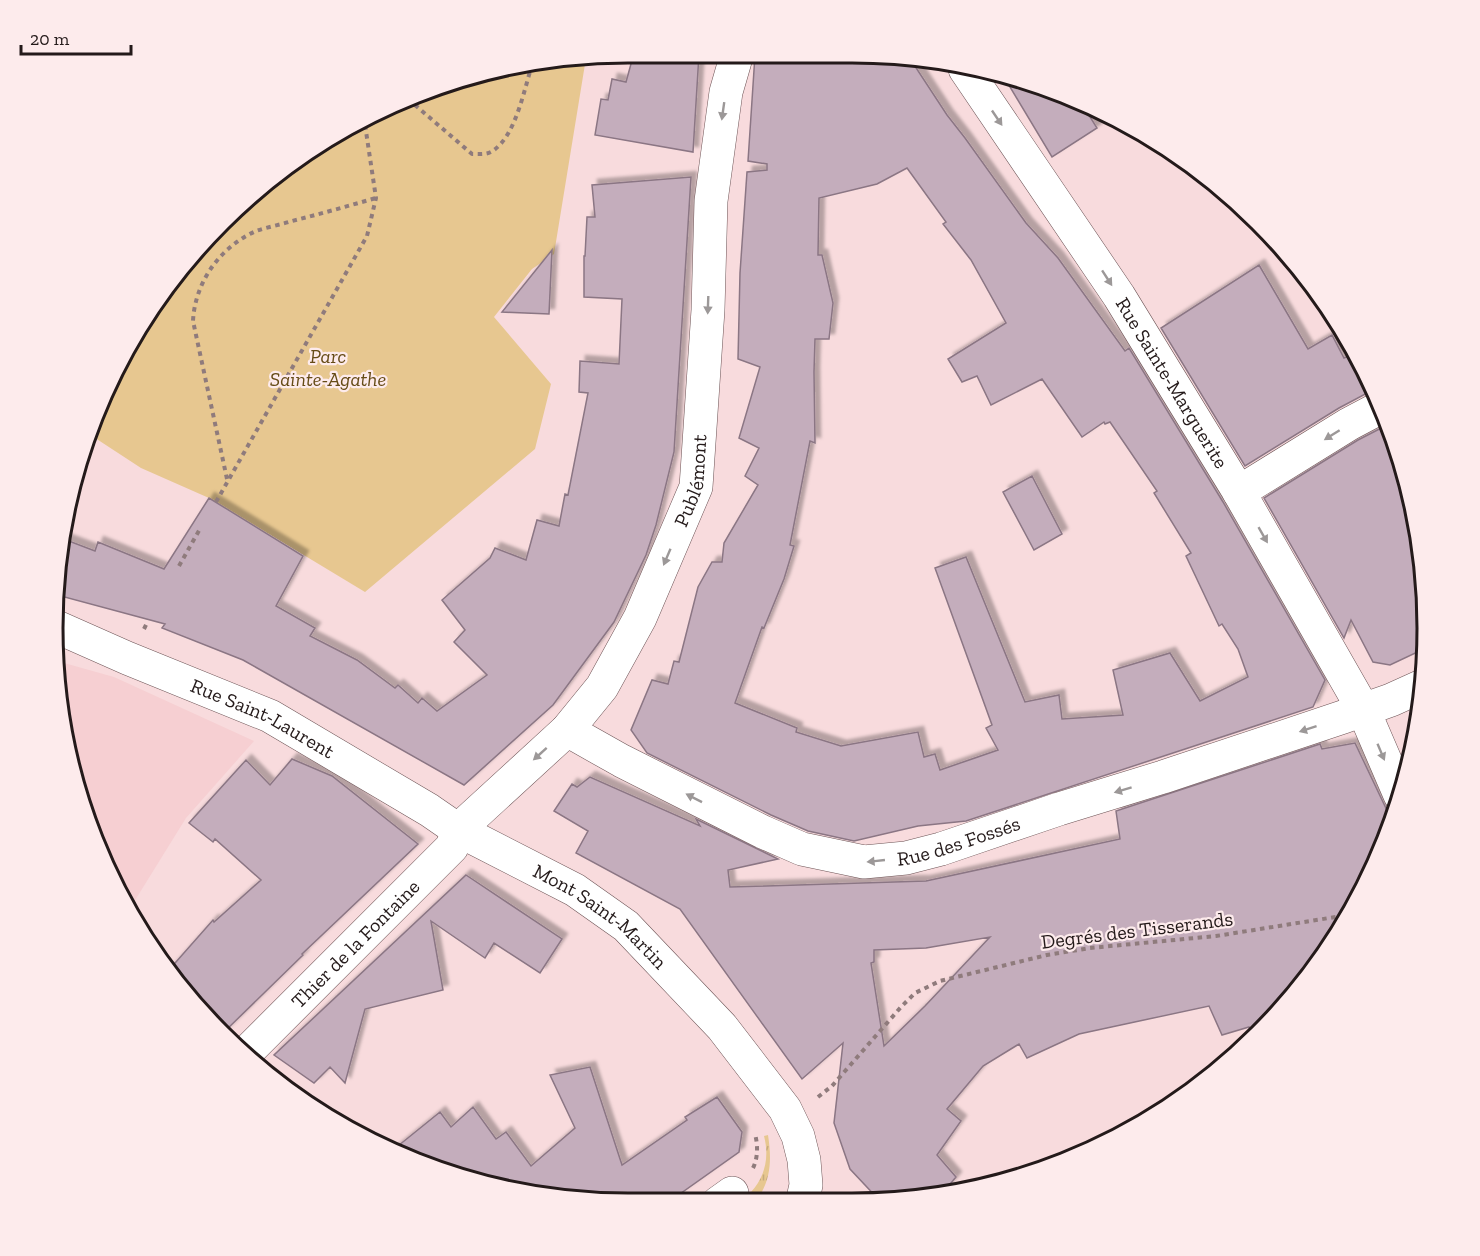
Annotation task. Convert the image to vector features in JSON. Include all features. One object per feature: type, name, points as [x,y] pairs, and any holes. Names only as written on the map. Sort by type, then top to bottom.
[{"type":"street","name":"Publémont","points":[[458,830],[567,730],[602,687],[640,618],[696,487],[708,310],[711,201],[726,92],[734,63]]},
{"type":"street","name":"Rue Sainte-Marguerite","points":[[970,76],[1119,296],[1239,492],[1363,709],[1395,784]]},
{"type":"street","points":[[1239,492],[1374,411]]},
{"type":"street","name":"Rue Saint-Laurent","points":[[63,630],[270,716],[429,810],[458,830]]},
{"type":"street","name":"Rue des Fossés","points":[[567,730],[622,761],[763,832],[802,849],[864,862],[906,858],[941,849],[1239,752],[1391,700],[1413,690]]},
{"type":"street","name":"Thier de la Fontaine","points":[[250,1049],[452,848],[458,830]]},
{"type":"street","name":"Mont Saint-Martin","points":[[458,830],[576,890],[626,926],[684,985],[722,1027],[791,1119],[801,1147],[806,1174],[803,1193]]},
{"type":"path","points":[[415,105],[472,154],[483,155],[494,150],[516,119],[530,72]]},
{"type":"path","points":[[216,502],[368,236],[376,198],[365,128]]},
{"type":"path","points":[[227,480],[193,321],[194,305],[202,282],[215,263],[232,247],[256,231],[376,198]]},
{"type":"path","points":[[179,566],[201,527]]},
{"type":"path","name":"Degrés des Tisserands","points":[[832,1086],[915,993],[940,981],[1090,948],[1216,936],[1337,917]]},
{"type":"path","points":[[731,1193],[748,1179],[756,1161],[757,1142],[752,1124]]},
{"type":"shaded area","points":[[64,663],[114,677],[254,741],[186,818],[134,902],[106,844],[82,774],[68,702]]},
{"type":"green space","name":"Parc Sainte-Agathe","points":[[585,65],[554,254],[532,269],[494,317],[551,384],[535,449],[365,592],[209,498],[141,468],[96,438],[106,412],[121,378],[158,314],[203,255],[255,203],[314,158],[378,121],[412,106],[482,82],[518,74]]},
{"type":"green space","points":[[768,1135],[770,1154],[767,1179],[761,1193],[750,1193],[759,1181],[765,1165],[764,1136]]},
{"type":"building","points":[[631,63],[698,63],[693,152],[595,135],[601,99],[608,100],[612,79],[626,82]]},
{"type":"building","points":[[754,63],[852,63],[915,67],[947,115],[1026,223],[1058,258],[1125,351],[1129,348],[1223,502],[1325,680],[1313,707],[966,821],[918,826],[854,841],[808,831],[647,753],[631,730],[652,680],[668,684],[674,661],[679,662],[698,587],[712,562],[722,562],[724,543],[758,485],[745,476],[759,448],[739,438],[760,367],[738,359],[740,273],[747,172],[767,170],[767,164],[748,161]],"holes":[[[907,168],[946,222],[943,224],[971,260],[1006,323],[948,359],[962,382],[977,376],[991,405],[1042,379],[1082,437],[1104,422],[1105,424],[1110,422],[1157,491],[1154,493],[1191,553],[1186,556],[1219,626],[1222,624],[1238,649],[1248,677],[1200,701],[1170,653],[1113,670],[1123,715],[1062,719],[1059,695],[1025,702],[966,557],[935,568],[992,725],[986,728],[998,750],[940,770],[935,754],[924,757],[918,732],[841,746],[796,732],[797,728],[735,703],[762,627],[764,628],[784,579],[794,546],[790,545],[810,441],[815,443],[815,339],[829,339],[833,303],[822,255],[818,255],[819,198],[877,184]]]},
{"type":"building","points":[[1009,85],[1089,115],[1097,128],[1052,157]]},
{"type":"building","points":[[691,177],[674,452],[646,555],[614,622],[553,705],[464,785],[243,660],[162,628],[165,624],[64,597],[70,541],[95,551],[98,542],[164,569],[209,498],[303,556],[276,606],[315,628],[310,636],[357,660],[395,688],[398,685],[418,703],[422,698],[437,711],[487,675],[454,642],[465,630],[442,600],[490,558],[495,548],[526,560],[537,520],[559,526],[565,494],[568,495],[588,393],[579,392],[580,361],[619,364],[622,299],[584,297],[587,217],[595,217],[592,185]]},
{"type":"building","points":[[552,250],[549,314],[502,312]]},
{"type":"building","points":[[1259,265],[1308,349],[1332,335],[1344,358],[1347,357],[1366,394],[1245,466],[1161,328]]},
{"type":"building","points":[[1380,428],[1398,482],[1412,554],[1416,591],[1416,653],[1390,665],[1373,662],[1351,620],[1344,638],[1264,498]]},
{"type":"building","points":[[1032,476],[1062,534],[1034,550],[1003,492]]},
{"type":"building","points":[[1355,743],[1387,810],[1359,878],[1322,942],[1277,1001],[1252,1028],[1222,1035],[1209,1006],[1079,1034],[1027,1058],[1019,1044],[983,1066],[947,1109],[961,1121],[937,1155],[956,1177],[950,1184],[889,1192],[872,1192],[850,1169],[834,1123],[843,1043],[802,1079],[680,909],[576,853],[588,831],[554,811],[572,784],[577,787],[590,777],[700,826],[696,819],[778,859],[728,870],[730,887],[926,881],[1120,839],[1116,811],[1320,744],[1322,749]],"holes":[[[990,937],[884,1046],[871,963],[874,962],[874,950],[926,948]]]},
{"type":"building","points":[[292,759],[332,776],[418,844],[228,1028],[174,964],[213,920],[214,922],[261,880],[215,839],[213,842],[189,823],[246,760],[270,785]]},
{"type":"building","points":[[466,875],[562,939],[540,973],[494,943],[485,958],[431,921],[443,990],[365,1009],[345,1083],[330,1067],[314,1083],[274,1055]]},
{"type":"building","points":[[590,1067],[622,1165],[687,1120],[685,1117],[717,1097],[742,1132],[739,1152],[681,1193],[628,1193],[591,1192],[518,1182],[446,1163],[400,1145],[440,1112],[451,1127],[473,1107],[496,1139],[506,1132],[531,1166],[575,1128],[550,1075]]}]
